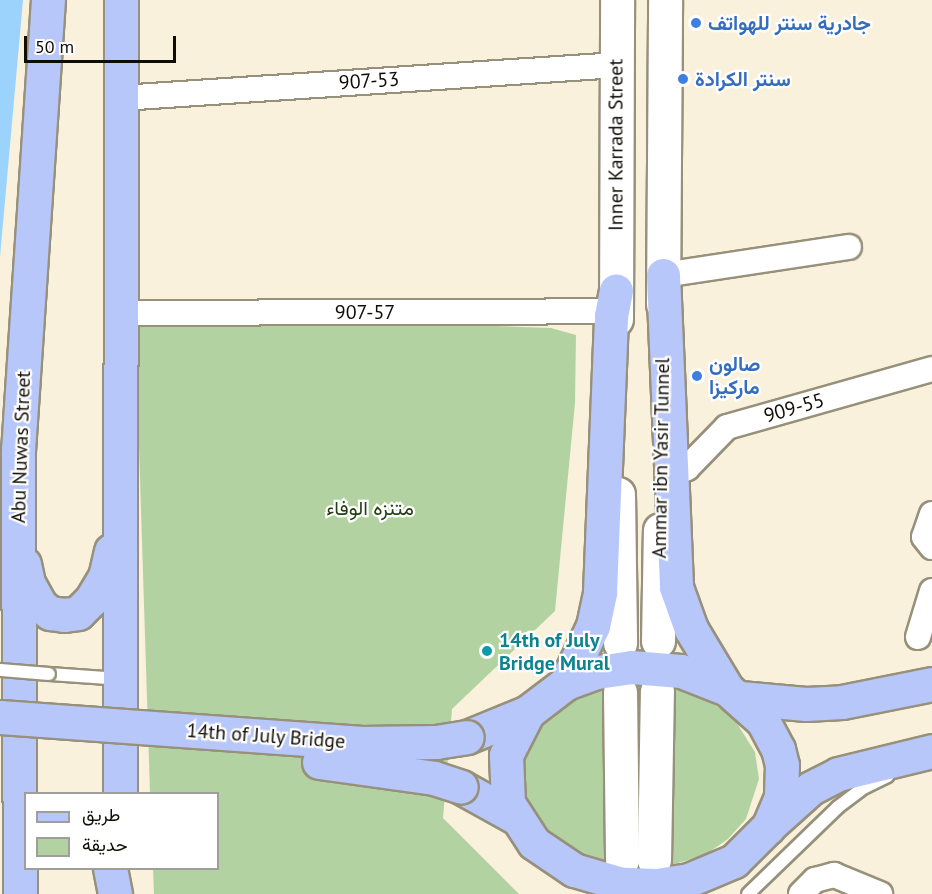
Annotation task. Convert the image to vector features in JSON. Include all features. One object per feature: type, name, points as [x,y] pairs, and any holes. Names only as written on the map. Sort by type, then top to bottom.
[{"type":"main road","name":"Abu Nuwas Street","points":[[20,894],[18,451],[48,0]]},
{"type":"main road","points":[[120,792],[121,0]]},
{"type":"main road","name":"Inner Karrada Street","points":[[614,300],[617,0]]},
{"type":"main road","points":[[665,0],[663,275],[676,587],[691,629],[734,694],[772,734],[782,765],[781,797],[768,827]]},
{"type":"main road","name":"Ammar ibn Yasir Tunnel","points":[[658,641],[663,275]]},
{"type":"main road","points":[[566,683],[593,626],[600,592],[614,300]]},
{"type":"main road","name":"Ammar ibn Yasir Tunnel","points":[[614,300],[620,643]]},
{"type":"main road","points":[[18,451],[23,557],[28,583],[40,605],[50,613],[78,613],[105,577],[113,542],[119,430]]},
{"type":"main road","points":[[574,894],[546,854],[515,817],[504,771],[511,739],[528,712],[566,683],[597,672],[648,667],[697,675],[734,694],[806,704],[842,702],[932,684]]},
{"type":"main road","points":[[654,860],[657,691]]},
{"type":"main road","points":[[620,692],[622,860]]},
{"type":"main road","name":"14th of July Bridge","points":[[0,717],[359,743],[436,742],[467,737],[528,712]]},
{"type":"main road","name":"14th of July Bridge","points":[[0,738],[360,765],[434,778],[461,787],[515,817]]},
{"type":"main road","points":[[710,894],[734,861],[812,788],[838,774],[932,751]]},
{"type":"main road","points":[[546,854],[589,876],[639,885],[689,880],[734,861]]},
{"type":"main road","points":[[32,894],[37,870]]},
{"type":"main road","points":[[110,870],[115,894]]},
{"type":"main road","points":[[120,870],[120,894]]},
{"type":"street","name":"907-53","points":[[120,98],[617,65]]},
{"type":"street","points":[[663,275],[849,247]]},
{"type":"street","name":"907-57","points":[[119,313],[614,300]]},
{"type":"street","name":"909-55","points":[[672,475],[687,468],[727,427],[932,369]]},
{"type":"street","points":[[932,514],[924,537],[932,547]]},
{"type":"street","points":[[918,637],[932,591]]},
{"type":"street","points":[[802,893],[815,880],[834,875],[880,894]]},
{"type":"lane","points":[[0,670],[120,679]]},
{"type":"lane","points":[[748,894],[838,807],[865,787],[899,771],[932,763]]},
{"type":"green space","name":"متنزه الوفاء","points":[[229,317],[551,328],[576,335],[575,403],[555,611],[452,709],[443,818],[519,894],[154,894],[153,870],[219,870],[219,792],[150,792],[135,322]]},
{"type":"green space","points":[[613,684],[618,867],[579,856],[545,832],[523,798],[521,757],[540,720],[573,696]]},
{"type":"green space","points":[[671,685],[698,694],[733,717],[755,752],[759,779],[746,819],[728,839],[705,855],[664,867]]},
{"type":"water","points":[[0,0],[23,0],[0,257]]},
{"type":"place","name":"جادرية سنتر للهواتف","points":[[696,23]]},
{"type":"place","name":"سنتر الكرادة","points":[[683,79]]},
{"type":"place","name":"صالون ماركيزا","points":[[697,376]]},
{"type":"place","name":"14th of July Bridge Mural","points":[[487,651]]}]
